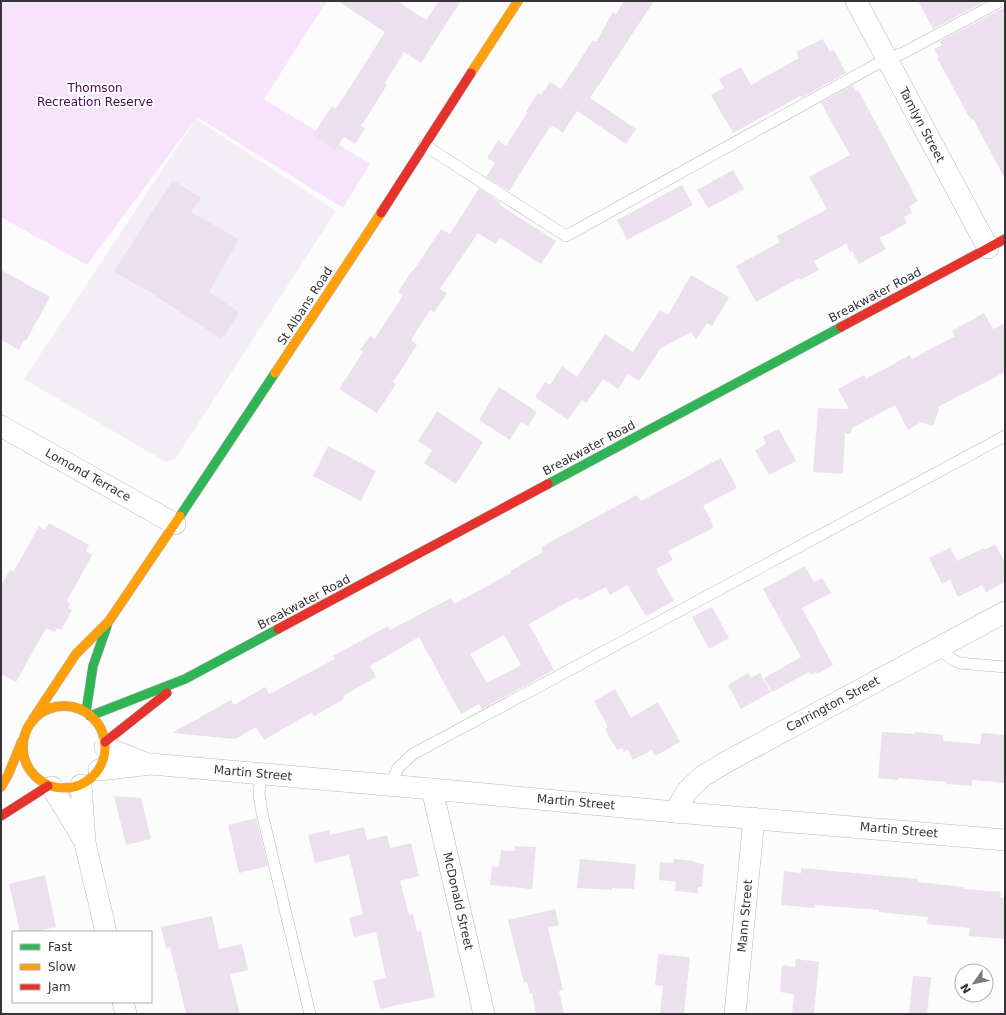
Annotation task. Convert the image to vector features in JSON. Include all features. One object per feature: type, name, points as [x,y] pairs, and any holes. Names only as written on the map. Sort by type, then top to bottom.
[{"type":"street","name":"St Albans Road","points":[[33,719],[76,654],[109,621],[175,524],[518,1]]},
{"type":"street","name":"Tamlyn Street","points":[[856,1],[886,59],[996,244]]},
{"type":"street","name":"Breakwater Road","points":[[88,714],[185,679],[996,244]]},
{"type":"street","name":"Lomond Terrace","points":[[1,426],[175,524]]},
{"type":"street","name":"Carrington Street","points":[[674,812],[687,791],[703,776],[735,757],[1005,612]]},
{"type":"street","name":"St Albans Road","points":[[88,714],[93,666],[109,621]]},
{"type":"street","name":"Breakwater Road","points":[[105,744],[185,679]]},
{"type":"street","points":[[1,787],[14,763],[27,728],[33,719],[42,712],[53,708],[64,706],[75,708],[88,714],[97,723],[102,732],[105,744],[104,759],[99,770],[88,781],[81,785],[67,788],[50,787],[38,780],[30,772],[25,761],[23,739]]},
{"type":"street","name":"Martin Street","points":[[105,744],[147,764]]},
{"type":"street","name":"Martin Street","points":[[99,770],[147,764],[674,812],[1005,840]]},
{"type":"street","points":[[81,785],[85,843],[106,931]]},
{"type":"street","points":[[1,816],[50,787]]},
{"type":"street","points":[[50,787],[85,843]]},
{"type":"street","name":"McDonald Street","points":[[432,789],[484,1014]]},
{"type":"street","name":"Mann Street","points":[[735,1014],[754,818]]},
{"type":"street","points":[[123,1003],[126,1014]]},
{"type":"lane","points":[[424,145],[566,236],[886,59],[903,54],[1001,1]]},
{"type":"lane","points":[[390,785],[398,768],[413,754],[1005,436]]},
{"type":"lane","points":[[937,648],[953,660],[960,663],[1005,666]]},
{"type":"lane","points":[[261,774],[259,794],[262,813],[310,1014]]},
{"type":"shaded area","points":[[196,119],[336,211],[176,458],[166,462],[24,379]]},
{"type":"green space","name":"Thomson Recreation Reserve","points":[[1,1],[327,1],[264,99],[370,164],[343,208],[197,117],[87,265],[1,217]]},
{"type":"building","points":[[338,1],[397,1],[426,20],[439,1],[461,1],[421,63],[404,52],[385,83],[387,85],[361,126],[365,128],[355,144],[344,137],[335,150],[313,135],[332,106],[336,109],[385,32]]},
{"type":"building","points":[[624,1],[654,1],[590,98],[636,129],[626,144],[577,111],[563,133],[553,126],[551,128],[550,127],[509,191],[486,177],[495,163],[487,158],[498,140],[506,146],[538,93],[541,95],[550,82],[561,89],[593,40],[596,42],[613,12],[616,14]]},
{"type":"building","points":[[918,1],[986,1],[933,29]]},
{"type":"building","points":[[1005,7],[1005,179],[973,119],[972,120],[968,115],[937,58],[939,57],[934,49],[942,45],[940,41]]},
{"type":"building","points":[[823,39],[830,52],[834,50],[846,73],[801,98],[800,96],[733,133],[711,95],[724,88],[719,79],[741,67],[751,85],[799,58],[796,52]]},
{"type":"building","points":[[853,85],[856,91],[858,90],[918,201],[909,206],[912,213],[904,217],[907,223],[880,238],[886,249],[859,264],[852,251],[850,252],[846,244],[814,261],[819,270],[800,280],[799,278],[756,302],[736,266],[780,242],[777,236],[827,209],[809,177],[850,155],[821,103]]},
{"type":"building","points":[[733,170],[744,189],[708,208],[697,190]]},
{"type":"building","points":[[173,180],[201,198],[191,212],[239,239],[209,292],[238,311],[236,314],[238,315],[224,337],[222,335],[220,338],[142,287],[141,288],[114,271]]},
{"type":"building","points":[[682,185],[693,205],[627,240],[617,220]]},
{"type":"building","points":[[479,188],[501,203],[500,205],[556,241],[541,264],[500,238],[496,244],[478,233],[440,289],[447,293],[434,312],[430,310],[411,340],[417,345],[393,382],[396,384],[377,413],[339,389],[363,352],[360,350],[370,336],[375,339],[403,295],[398,292],[441,229],[450,234]]},
{"type":"building","points":[[1,270],[50,297],[26,341],[24,340],[19,350],[1,340]]},
{"type":"building","points":[[691,275],[729,297],[712,326],[707,323],[696,340],[691,332],[660,349],[639,381],[628,374],[618,389],[603,379],[586,403],[582,400],[568,420],[535,397],[545,382],[550,385],[562,366],[577,377],[605,334],[633,352],[660,310],[668,315]]},
{"type":"building","points":[[984,313],[993,329],[1005,323],[1005,372],[938,407],[939,410],[933,426],[921,422],[908,430],[895,405],[852,428],[851,434],[845,434],[843,474],[813,472],[818,408],[849,409],[838,389],[864,375],[866,379],[910,355],[912,359],[955,336],[952,331]]},
{"type":"building","points":[[499,387],[537,412],[528,426],[521,422],[510,440],[479,420]]},
{"type":"building","points":[[437,411],[483,442],[456,484],[424,463],[432,450],[418,441]]},
{"type":"building","points":[[779,429],[796,461],[769,475],[755,450],[766,444],[763,437]]},
{"type":"building","points":[[328,446],[376,471],[361,501],[313,476]]},
{"type":"building","points":[[721,458],[737,488],[703,506],[713,524],[713,528],[668,551],[673,560],[656,569],[674,601],[646,616],[627,585],[610,595],[606,587],[579,601],[577,597],[529,624],[554,670],[482,709],[479,704],[461,714],[419,637],[370,666],[376,677],[343,696],[344,699],[314,716],[312,712],[264,740],[256,727],[235,739],[172,733],[231,700],[234,705],[265,687],[269,694],[335,659],[333,656],[388,626],[390,630],[451,598],[454,604],[511,573],[510,571],[543,552],[541,547],[637,495],[641,501]],"holes":[[[504,635],[521,665],[487,683],[470,654]]]},
{"type":"building","points":[[49,523],[89,545],[86,551],[92,555],[67,601],[70,603],[68,608],[72,610],[61,630],[57,628],[55,632],[46,628],[16,682],[1,674],[1,586],[10,570],[14,571],[39,526],[45,530]]},
{"type":"building","points":[[995,544],[1005,563],[1005,582],[986,592],[982,585],[958,597],[950,580],[942,584],[929,558],[950,548],[957,561],[984,548],[985,550]]},
{"type":"building","points":[[805,566],[814,582],[822,578],[831,593],[802,608],[833,665],[817,674],[816,672],[811,675],[809,672],[772,692],[764,678],[801,657],[763,589]]},
{"type":"building","points":[[712,607],[729,638],[709,649],[692,617]]},
{"type":"building","points":[[748,673],[751,678],[760,673],[771,692],[741,709],[728,685]]},
{"type":"building","points":[[615,689],[631,718],[658,702],[680,742],[655,756],[652,750],[633,760],[628,750],[624,752],[622,748],[617,750],[605,729],[608,727],[594,701]]},
{"type":"building","points":[[882,732],[915,734],[915,732],[943,735],[943,741],[980,744],[982,733],[1005,735],[1005,783],[972,780],[972,786],[946,784],[946,782],[878,778]]},
{"type":"building","points":[[114,796],[141,798],[151,839],[126,845]]},
{"type":"building","points":[[256,818],[268,866],[239,873],[228,825]]},
{"type":"building","points":[[364,827],[367,840],[387,835],[390,848],[411,843],[419,876],[400,881],[409,915],[413,914],[417,932],[421,931],[435,997],[380,1009],[373,981],[386,978],[376,932],[354,937],[349,918],[363,914],[349,855],[315,863],[308,835],[329,830],[330,835]]},
{"type":"building","points":[[515,846],[536,847],[532,889],[490,885],[492,866],[499,867],[501,850],[515,851]]},
{"type":"building","points":[[580,859],[636,864],[634,889],[612,888],[612,890],[577,888]]},
{"type":"building","points":[[674,859],[704,864],[702,887],[698,887],[698,893],[675,891],[676,882],[659,880],[660,862],[673,863]]},
{"type":"building","points":[[801,868],[918,879],[917,882],[964,887],[964,889],[1001,892],[1000,897],[1005,898],[1005,939],[969,936],[970,928],[927,924],[928,917],[879,912],[879,910],[815,905],[815,908],[781,905],[784,871],[801,873]]},
{"type":"building","points":[[45,875],[56,927],[39,931],[20,931],[9,884]]},
{"type":"building","points":[[555,909],[559,925],[548,928],[563,990],[559,991],[564,1014],[536,1014],[532,993],[530,994],[527,982],[524,983],[508,920]]},
{"type":"building","points":[[212,916],[219,949],[242,944],[248,970],[230,974],[240,1014],[186,1014],[170,947],[166,948],[161,927]]},
{"type":"building","points":[[658,954],[690,957],[684,1014],[660,1014],[663,986],[655,985]]},
{"type":"building","points":[[796,959],[819,962],[814,1014],[792,1014],[794,994],[780,992],[782,965],[795,967]]},
{"type":"building","points":[[913,976],[931,977],[927,1014],[909,1014]]},
{"type":"traffic: fast","points":[[548,484],[841,327]]},
{"type":"traffic: fast","points":[[180,516],[275,373]]},
{"type":"traffic: fast","points":[[86,712],[93,666],[107,626]]},
{"type":"traffic: fast","points":[[90,716],[185,679],[278,629]]},
{"type":"traffic: slow","points":[[471,73],[518,1]]},
{"type":"traffic: slow","points":[[275,373],[381,213]]},
{"type":"traffic: slow","points":[[33,719],[76,654],[109,621],[180,516]]},
{"type":"traffic: slow","points":[[64,706],[80,709],[93,718],[102,731],[105,747],[102,763],[93,776],[80,785],[64,788],[48,785],[35,776],[26,763],[23,747],[26,731],[35,718],[48,709],[64,706]]},
{"type":"traffic: slow","points":[[1,787],[8,775],[22,741]]},
{"type":"traffic: jam","points":[[381,213],[471,73]]},
{"type":"traffic: jam","points":[[841,327],[1005,239]]},
{"type":"traffic: jam","points":[[278,629],[548,484]]},
{"type":"traffic: jam","points":[[105,742],[167,693]]},
{"type":"traffic: jam","points":[[1,816],[48,786]]}]
